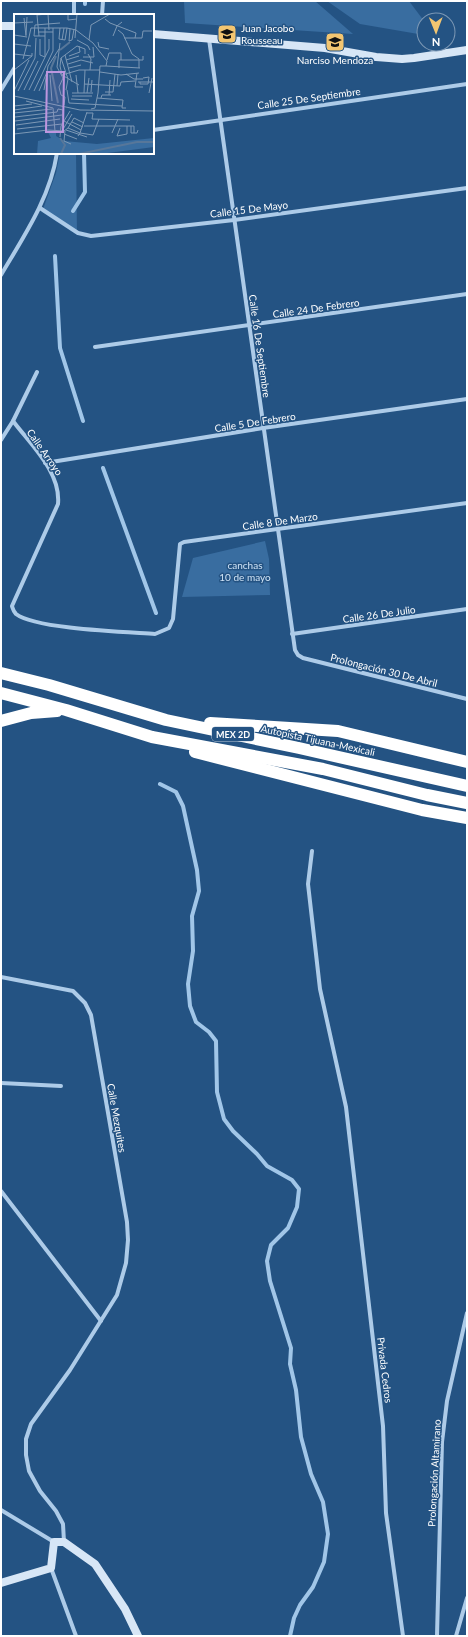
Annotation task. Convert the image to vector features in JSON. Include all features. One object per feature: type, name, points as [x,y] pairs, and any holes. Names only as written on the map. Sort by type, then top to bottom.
[{"type":"highway","name":"Autopista Tijuana-Mexicali","points":[[1,674],[49,685],[166,720],[314,751],[467,786]]},
{"type":"highway","name":"MEX 2D","points":[[1,692],[66,710],[152,737],[323,769],[427,795],[467,803]]},
{"type":"highway","points":[[1,721],[31,713],[66,710]]},
{"type":"highway","points":[[166,720],[338,731],[467,762]]},
{"type":"highway","points":[[152,737],[188,750],[233,763],[422,810],[467,818]]},
{"type":"main road","points":[[1,26],[14,26]]},
{"type":"main road","points":[[154,34],[325,48],[376,57],[402,59],[467,50]]},
{"type":"main road","points":[[1,1583],[51,1568],[54,1542],[64,1542],[95,1564],[125,1609],[138,1636]]},
{"type":"street","points":[[74,1],[74,14]]},
{"type":"street","points":[[102,14],[103,1]]},
{"type":"street","name":"Calle 16 De Septiembre","points":[[209,38],[277,530],[292,634],[295,650],[298,656]]},
{"type":"street","points":[[1,90],[14,69]]},
{"type":"street","name":"Calle 25 De Septiembre","points":[[154,130],[467,84]]},
{"type":"street","points":[[1,275],[40,208],[55,170],[58,154]]},
{"type":"street","name":"Calle 15 De Mayo","points":[[40,208],[78,233],[91,236],[234,220],[467,188]]},
{"type":"street","name":"Calle 24 De Febrero","points":[[95,347],[467,294]]},
{"type":"street","points":[[1,440],[13,421],[37,372]]},
{"type":"street","name":"Calle 5 De Febrero","points":[[45,462],[263,428],[467,400]]},
{"type":"street","name":"Calle Arroyo","points":[[13,421],[45,462],[56,483],[59,494],[58,504],[12,606],[13,611],[17,615],[47,625],[155,634],[169,628]]},
{"type":"street","name":"Calle 8 De Marzo","points":[[169,628],[174,619],[180,544],[184,542],[467,503]]},
{"type":"street","name":"Calle 26 De Julio","points":[[292,634],[467,609]]},
{"type":"street","name":"Prolongación 30 De Abril","points":[[298,656],[467,699]]},
{"type":"street","name":"Privada Cedros","points":[[312,851],[308,884],[320,989],[346,1107],[383,1426],[386,1513],[403,1636]]},
{"type":"street","name":"Calle Mezquites","points":[[1,977],[73,992],[85,1003],[91,1015],[127,1222],[128,1240],[126,1263],[117,1295],[70,1370],[32,1424],[26,1439],[28,1471],[40,1491],[56,1511],[63,1524],[64,1542]]},
{"type":"street","points":[[1,1083],[61,1086]]},
{"type":"street","points":[[1,1191],[101,1321]]},
{"type":"street","name":"Prolongación Altamirano","points":[[437,1636],[442,1442],[447,1402],[467,1314]]},
{"type":"street","points":[[1,1510],[54,1542]]},
{"type":"street","points":[[51,1568],[76,1636]]},
{"type":"street","points":[[456,1636],[467,1598]]},
{"type":"green space","points":[[184,1],[315,1],[353,34],[185,23]]},
{"type":"green space","points":[[327,1],[409,1],[417,12],[416,12],[416,34],[360,24]]},
{"type":"green space","points":[[60,154],[76,154],[77,235],[42,212],[56,173]]},
{"type":"green space","name":"canchas 10 de mayo","points":[[265,541],[269,559],[270,595],[182,597],[193,558]]},
{"type":"waterway","points":[[73,211],[85,192],[84,154]]},
{"type":"waterway","points":[[55,256],[60,348],[83,421]]},
{"type":"waterway","points":[[103,468],[156,613]]},
{"type":"waterway","points":[[160,784],[176,792],[183,806],[197,870],[199,891],[192,916],[193,951],[188,984],[190,1006],[196,1022],[209,1032],[216,1041],[217,1092],[224,1119],[233,1131],[267,1166],[292,1180],[299,1189],[297,1207],[288,1228],[271,1245],[267,1261],[270,1281],[291,1348],[290,1364],[296,1390],[301,1437],[311,1474],[323,1502],[328,1534],[324,1562],[313,1587],[300,1605],[294,1618],[290,1636]]},
{"type":"place","name":"Juan Jacobo Rousseau","points":[[227,34]]},
{"type":"place","name":"Narciso Mendoza","points":[[335,42]]}]
